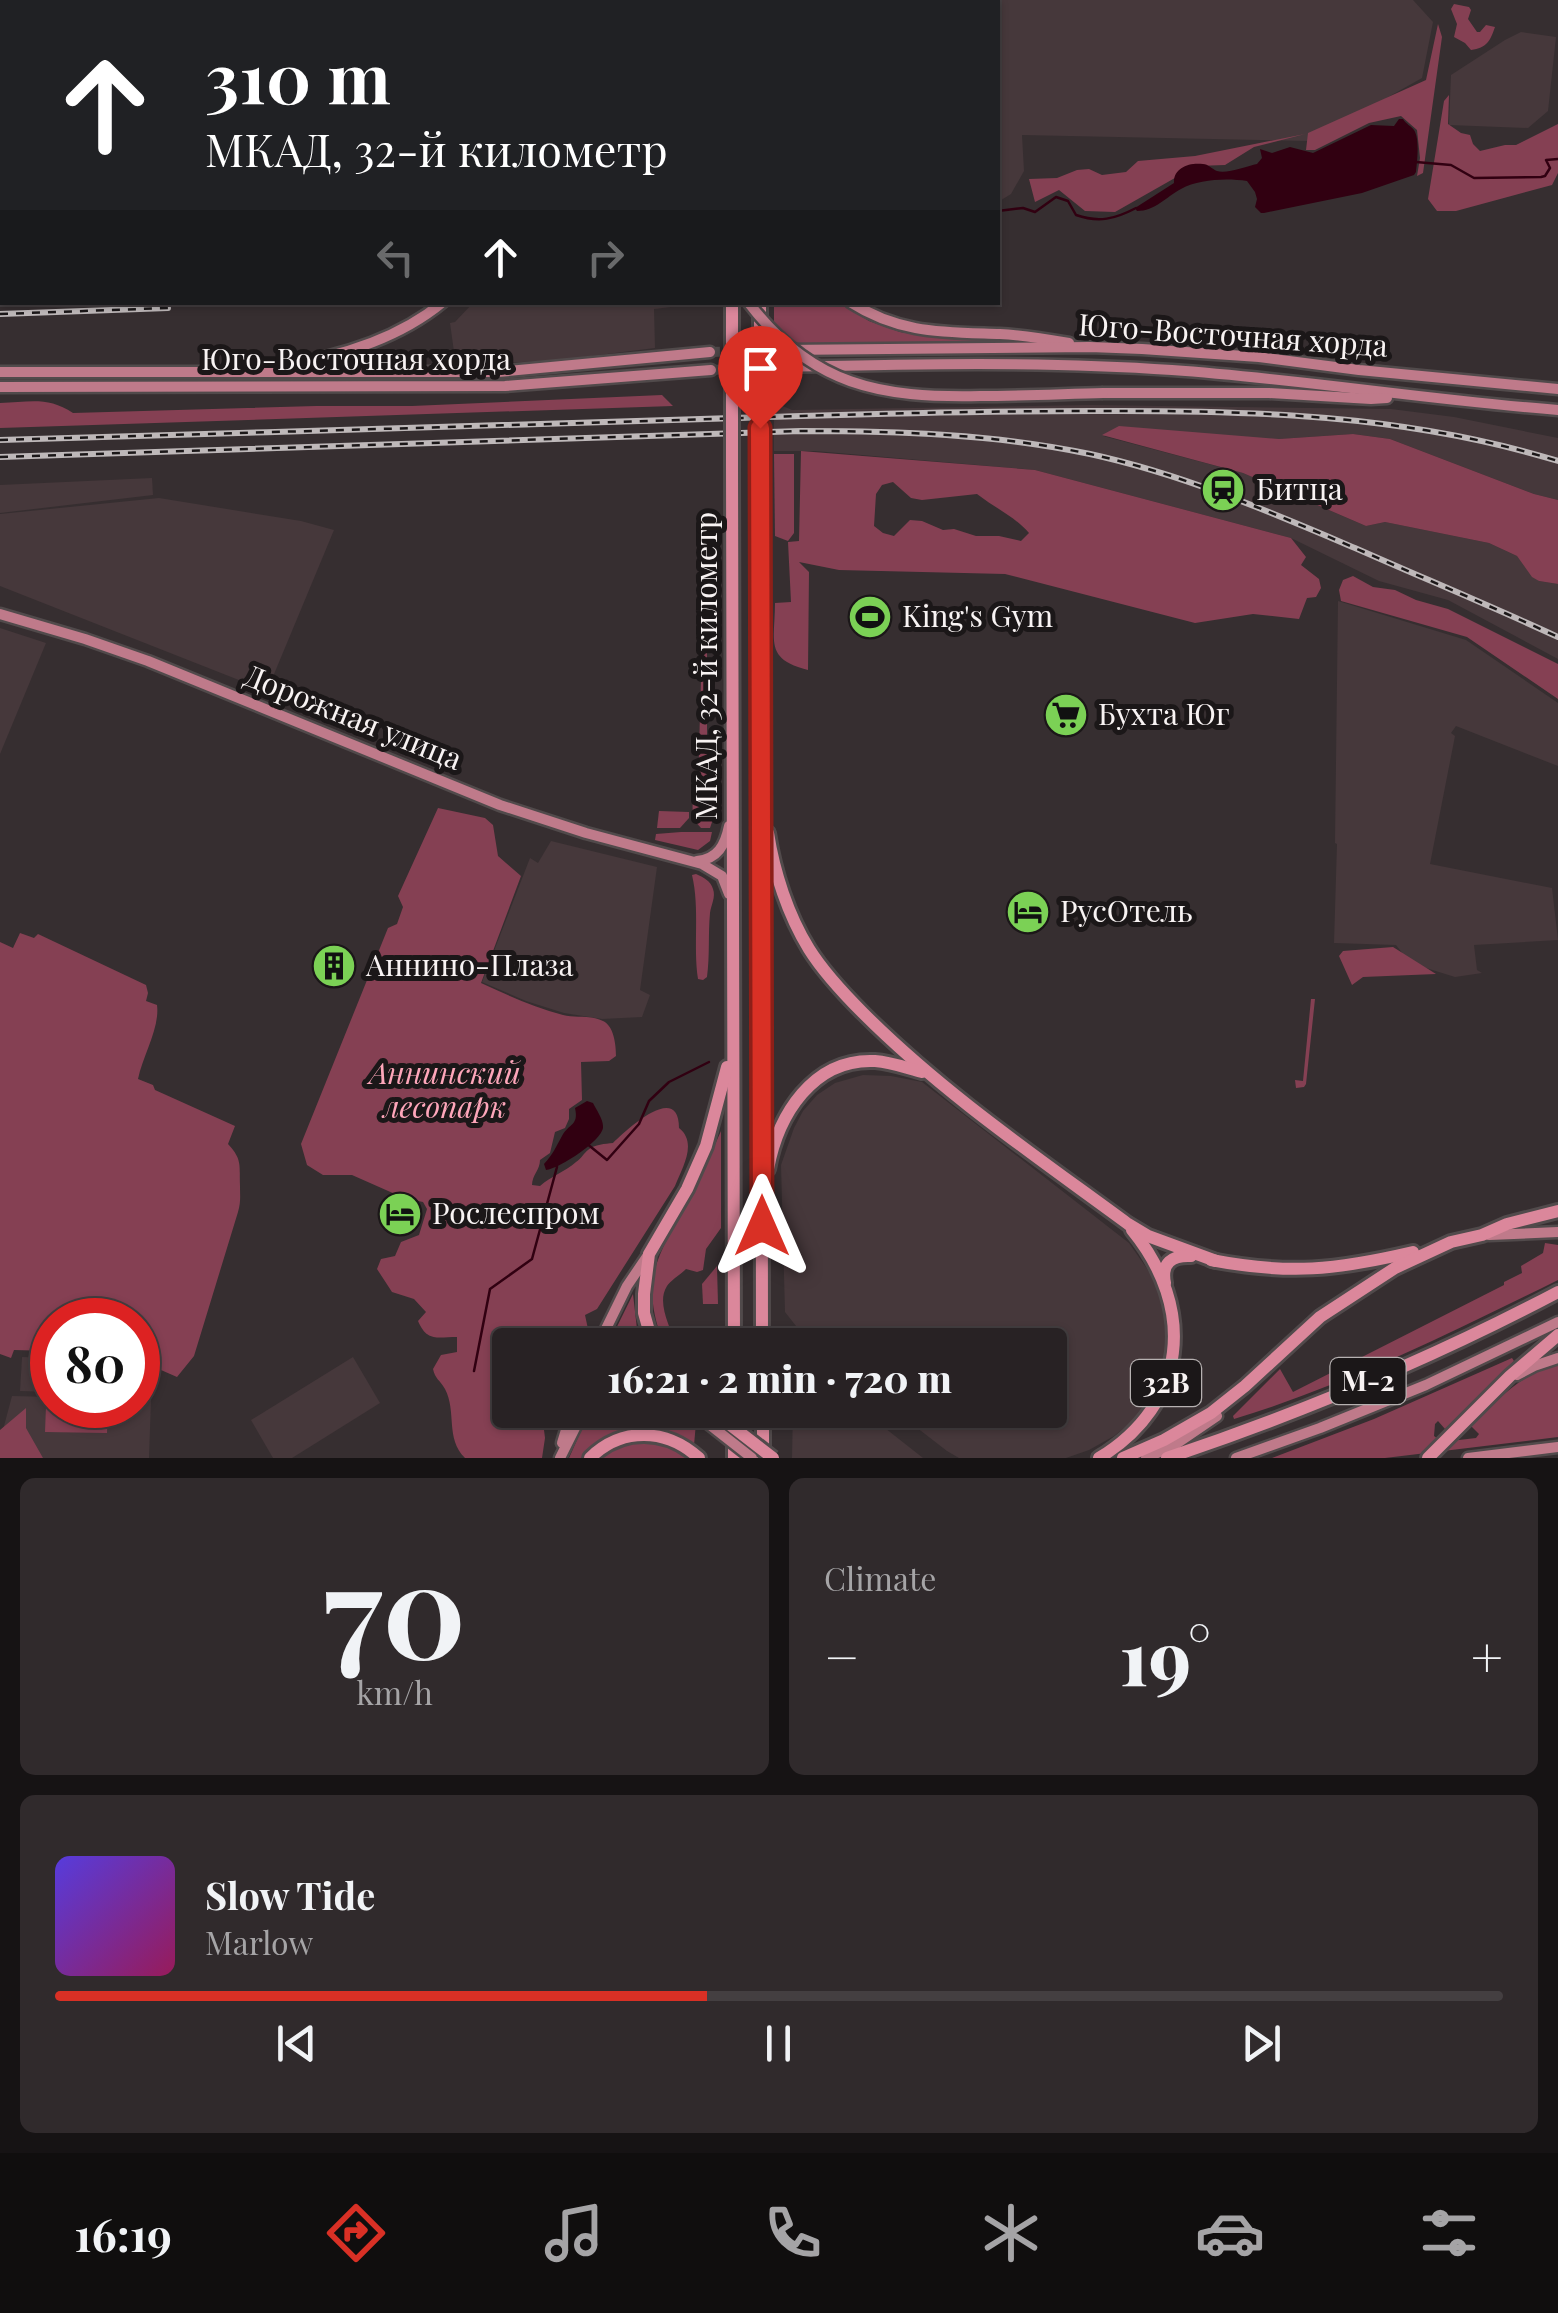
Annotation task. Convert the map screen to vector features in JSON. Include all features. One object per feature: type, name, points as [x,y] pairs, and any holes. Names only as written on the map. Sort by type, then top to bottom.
[{"type":"highway","name":"МКАД, 32-й километр","points":[[732,305],[733,1020]]},
{"type":"highway","name":"МКАД, 32-й километр","points":[[760,305],[762,1226]]},
{"type":"highway","points":[[761,772],[775,867],[807,946],[842,992],[928,1074],[1128,1224],[1148,1236],[1216,1261]]},
{"type":"highway","points":[[648,1328],[644,1294],[649,1254],[687,1189],[706,1146],[722,1089],[733,1020]]},
{"type":"highway","points":[[733,1020],[734,1328]]},
{"type":"highway","points":[[762,1328],[765,1185],[771,1152],[787,1112],[800,1094],[831,1071],[862,1061],[880,1061],[928,1074]]},
{"type":"highway","points":[[1165,1283],[1164,1266],[1172,1259],[1188,1256],[1284,1271],[1326,1269],[1482,1236],[1507,1224],[1558,1211]]},
{"type":"highway","name":"32B","points":[[1099,1458],[1140,1425],[1159,1400],[1175,1338],[1165,1283],[1151,1254],[1128,1224]]},
{"type":"highway","points":[[1123,1458],[1211,1413],[1340,1302],[1395,1268],[1451,1242]]},
{"type":"highway","name":"М-2","points":[[1167,1458],[1362,1384],[1558,1292]]},
{"type":"highway","points":[[1428,1458],[1527,1360],[1558,1335]]},
{"type":"highway","points":[[734,1428],[773,1458]]},
{"type":"highway","points":[[734,1428],[734,1458]]},
{"type":"highway","points":[[763,1428],[763,1458]]},
{"type":"highway","points":[[590,1458],[606,1445],[639,1434],[676,1441],[699,1458]]},
{"type":"main road","points":[[237,372],[338,355],[403,327],[439,305]]},
{"type":"main road","points":[[751,305],[804,358],[832,374],[878,391],[949,397],[1103,393],[1269,393],[1371,399],[1404,396]]},
{"type":"main road","points":[[855,305],[876,317],[916,330],[1034,336],[1090,347]]},
{"type":"main road","name":"Юго-Восточная хорда","points":[[783,350],[1090,347],[1259,357],[1558,389]]},
{"type":"main road","name":"Юго-Восточная хорда","points":[[0,372],[512,371],[710,352]]},
{"type":"main road","name":"Юго-Восточная хорда","points":[[784,367],[1091,366],[1275,379],[1558,410]]},
{"type":"main road","name":"Юго-Восточная хорда","points":[[0,387],[505,386],[710,370]]},
{"type":"main road","name":"Дорожная улица","points":[[0,614],[148,661],[500,804],[617,842],[690,860]]},
{"type":"main road","points":[[690,860],[711,858],[721,850],[732,810]]},
{"type":"main road","points":[[690,860],[722,876],[732,910]]},
{"type":"main road","points":[[1482,1236],[1558,1232]]},
{"type":"main road","points":[[606,1328],[627,1286],[649,1254]]},
{"type":"main road","name":"М-2","points":[[1236,1458],[1408,1392],[1558,1322]]},
{"type":"main road","points":[[1489,1397],[1520,1374],[1558,1358]]},
{"type":"main road","points":[[1146,1458],[1195,1432],[1245,1386]]},
{"type":"main road","points":[[559,1458],[567,1428]]},
{"type":"main road","points":[[559,1458],[575,1428]]},
{"type":"main road","points":[[714,1428],[752,1458]]},
{"type":"main road","points":[[1468,1458],[1558,1447]]},
{"type":"shaded area","points":[[1000,0],[1413,0],[1433,22],[1422,78],[1310,141],[1022,135],[1024,171],[1011,194],[1000,201]]},
{"type":"shaded area","points":[[1521,32],[1556,37],[1548,111],[1528,128],[1449,125],[1451,75]]},
{"type":"shaded area","points":[[1399,119],[1416,134],[1416,172],[1362,193],[1261,213],[1255,207],[1255,192],[1247,181],[1213,180],[1181,189],[1149,209],[1135,208],[1174,183],[1176,173],[1187,165],[1205,164],[1226,171],[1257,164],[1262,158],[1260,149],[1272,153],[1290,147],[1313,153],[1371,125],[1394,126]]},
{"type":"shaded area","points":[[471,305],[671,307],[654,309],[655,348],[559,360],[462,365],[455,359],[450,323]]},
{"type":"shaded area","points":[[774,391],[778,404],[792,410],[1091,405],[1391,409],[1558,438],[1558,500],[1390,439],[1353,434],[1279,439],[1103,436],[1243,473],[1366,526],[1385,522],[1489,543],[1517,556],[1539,581],[1558,584],[1558,659],[1448,600],[1379,581],[1291,538],[1035,470],[774,451]]},
{"type":"shaded area","points":[[152,478],[153,495],[0,513],[0,485]]},
{"type":"shaded area","points":[[159,498],[334,530],[267,691],[0,586],[0,514]]},
{"type":"shaded area","points":[[1338,601],[1466,640],[1558,703],[1558,766],[1456,726],[1451,733],[1455,736],[1430,864],[1552,888],[1558,940],[1474,945],[1477,970],[1482,973],[1455,977],[1410,963],[1396,945],[1334,943]]},
{"type":"shaded area","points":[[0,628],[46,643],[0,754]]},
{"type":"shaded area","points":[[551,841],[657,867],[640,990],[650,995],[642,1017],[602,1019],[564,1013],[482,982],[530,858],[538,863]]},
{"type":"shaded area","points":[[863,1075],[922,1082],[1129,1243],[1161,1296],[1167,1347],[1156,1388],[1129,1424],[1089,1450],[1066,1458],[959,1458],[917,1428],[1067,1428],[1067,1328],[798,1328],[785,1312],[781,1165],[803,1111],[835,1083]]},
{"type":"shaded area","points":[[587,1101],[593,1103],[601,1117],[602,1132],[580,1153],[546,1170],[544,1164],[574,1121],[575,1108]]},
{"type":"shaded area","points":[[22,1357],[30,1357],[30,1391],[20,1391]]},
{"type":"shaded area","points":[[353,1357],[380,1403],[292,1458],[273,1458],[251,1420]]},
{"type":"shaded area","points":[[12,1396],[30,1396],[30,1428],[150,1428],[149,1458],[0,1458],[0,1441]]},
{"type":"shaded area","points":[[793,1428],[885,1428],[923,1458],[792,1458]]},
{"type":"green space","points":[[1454,4],[1469,7],[1468,19],[1477,32],[1486,25],[1495,27],[1484,46],[1471,50],[1454,37]]},
{"type":"green space","points":[[1438,24],[1442,37],[1423,173],[1417,176],[1417,130],[1401,116],[1369,123],[1315,150],[1306,150],[1308,133],[1426,80]]},
{"type":"green space","points":[[1449,95],[1448,124],[1470,135],[1480,151],[1516,145],[1558,124],[1558,173],[1552,185],[1456,211],[1437,211],[1428,199],[1444,101]]},
{"type":"green space","points":[[1305,134],[1254,147],[1225,165],[1196,166],[1115,212],[1085,211],[1059,190],[1035,202],[1029,179],[1057,178],[1089,169],[1102,175],[1126,172],[1138,161],[1195,156]]},
{"type":"green space","points":[[774,305],[843,305],[869,321],[900,332],[938,338],[1018,341],[1016,343],[774,344]]},
{"type":"green space","points":[[662,395],[673,406],[0,428],[0,403],[29,401],[55,404],[73,413],[412,406]]},
{"type":"green space","points":[[1119,426],[1279,439],[1353,434],[1390,439],[1558,500],[1558,584],[1532,577],[1517,556],[1489,543],[1385,522],[1366,526],[1243,473],[1102,435]]},
{"type":"green space","points":[[801,451],[1035,470],[1291,538],[1306,557],[1301,565],[1319,579],[1321,588],[1316,597],[1307,598],[1299,619],[1253,614],[1195,623],[1005,574],[839,570],[799,562],[809,572],[808,670],[784,660],[774,638],[775,603],[791,602],[788,542],[799,541]],"holes":[[[893,482],[911,498],[977,494],[1029,533],[1021,541],[943,530],[910,520],[894,536],[874,526],[876,494],[882,485]]]},
{"type":"green space","points":[[774,454],[794,454],[794,533],[788,541],[775,536]]},
{"type":"green space","points":[[1353,576],[1373,587],[1395,590],[1448,609],[1558,664],[1558,699],[1467,637],[1341,601],[1339,590],[1343,580]]},
{"type":"green space","points":[[707,639],[707,783],[698,785],[702,645]]},
{"type":"green space","points":[[697,791],[708,794],[710,828],[701,828],[693,816]]},
{"type":"green space","name":"Аннинский лесопарк","points":[[438,808],[485,818],[493,825],[498,856],[521,876],[481,983],[553,1012],[599,1019],[610,1027],[616,1056],[609,1061],[581,1062],[582,1100],[569,1109],[565,1128],[555,1132],[550,1153],[540,1160],[532,1185],[540,1186],[591,1148],[613,1143],[640,1120],[662,1109],[671,1109],[677,1115],[687,1141],[687,1156],[675,1186],[597,1309],[585,1315],[588,1328],[492,1328],[492,1428],[544,1428],[542,1458],[465,1458],[455,1442],[448,1398],[433,1369],[441,1355],[457,1352],[457,1337],[433,1337],[425,1332],[418,1321],[426,1312],[414,1299],[392,1292],[377,1269],[381,1259],[395,1256],[401,1242],[419,1235],[427,1209],[423,1202],[404,1198],[352,1175],[323,1175],[307,1165],[301,1144],[388,928],[397,924],[403,907],[398,896]]},
{"type":"green space","points":[[659,811],[689,812],[689,818],[680,828],[657,828]]},
{"type":"green space","points":[[712,832],[710,841],[698,850],[655,840],[656,834]]},
{"type":"green space","points":[[692,875],[709,882],[714,892],[707,977],[703,980],[698,979],[697,966]]},
{"type":"green space","points":[[20,933],[34,938],[38,934],[146,985],[146,1001],[157,1005],[157,1014],[138,1079],[235,1126],[228,1144],[239,1164],[239,1208],[194,1356],[177,1377],[160,1370],[160,1298],[30,1298],[30,1350],[14,1350],[11,1358],[0,1354],[0,942],[13,948]]},
{"type":"green space","points":[[1393,947],[1436,974],[1363,977],[1352,985],[1339,956],[1343,951]]},
{"type":"green space","points":[[1311,999],[1315,999],[1306,1084],[1296,1088],[1295,1080],[1303,1081]]},
{"type":"green space","points":[[721,1131],[721,1228],[706,1249],[703,1270],[686,1269],[667,1286],[663,1300],[670,1328],[658,1328],[653,1301],[656,1267]]},
{"type":"green space","points":[[1545,1243],[1558,1245],[1558,1280],[1358,1374],[1234,1419],[1280,1369],[1293,1392],[1504,1285],[1522,1273],[1521,1266],[1543,1253]]},
{"type":"green space","points":[[717,1266],[718,1304],[703,1304],[702,1284]]},
{"type":"green space","points":[[633,1294],[637,1328],[616,1328]]},
{"type":"green space","points":[[1512,1358],[1514,1361],[1445,1429],[1438,1421],[1435,1424],[1434,1436],[1442,1442],[1476,1438],[1479,1434],[1471,1426],[1500,1398],[1532,1374],[1558,1363],[1558,1437],[1385,1458],[1272,1458],[1374,1419]]},
{"type":"green space","points":[[26,1408],[26,1428],[43,1458],[0,1458],[0,1430]]},
{"type":"green space","points":[[45,1428],[107,1428],[107,1433],[45,1432]]},
{"type":"green space","points":[[582,1428],[696,1428],[694,1445],[665,1432],[635,1429],[607,1437],[582,1458],[569,1458]]},
{"type":"green space","points":[[639,1440],[666,1445],[690,1458],[599,1458],[622,1443]]},
{"type":"waterway","points":[[1416,162],[1451,165],[1474,178],[1541,177],[1550,168],[1546,160],[1558,159]]},
{"type":"waterway","points":[[1000,211],[1023,208],[1035,212],[1056,197],[1068,201],[1076,215],[1092,219],[1114,217],[1136,208]]},
{"type":"waterway","points":[[586,1143],[607,1160],[639,1124],[649,1101],[669,1082],[709,1062]]},
{"type":"waterway","points":[[474,1371],[490,1289],[532,1259],[557,1167]]},
{"type":"tunnel","points":[[710,352],[783,350]]},
{"type":"tunnel","points":[[711,370],[783,367]]},
{"type":"railway","points":[[0,314],[168,308]]},
{"type":"railway","points":[[0,440],[874,414],[1150,411],[1268,414],[1385,424],[1501,445],[1558,461]]},
{"type":"railway","points":[[0,457],[801,431],[910,433],[1018,442],[1124,462],[1224,495],[1558,637]]},
{"type":"place","name":"Битца","points":[[1223,490]]},
{"type":"place","name":"King's Gym","points":[[870,617]]},
{"type":"place","name":"Бухта Юг","points":[[1066,715]]},
{"type":"place","name":"РусОтель","points":[[1028,912]]},
{"type":"place","name":"Аннино-Плаза","points":[[334,966]]},
{"type":"place","name":"Рослеспром","points":[[400,1214]]},
{"type":"route","points":[[760,428],[762,1226]]}]
